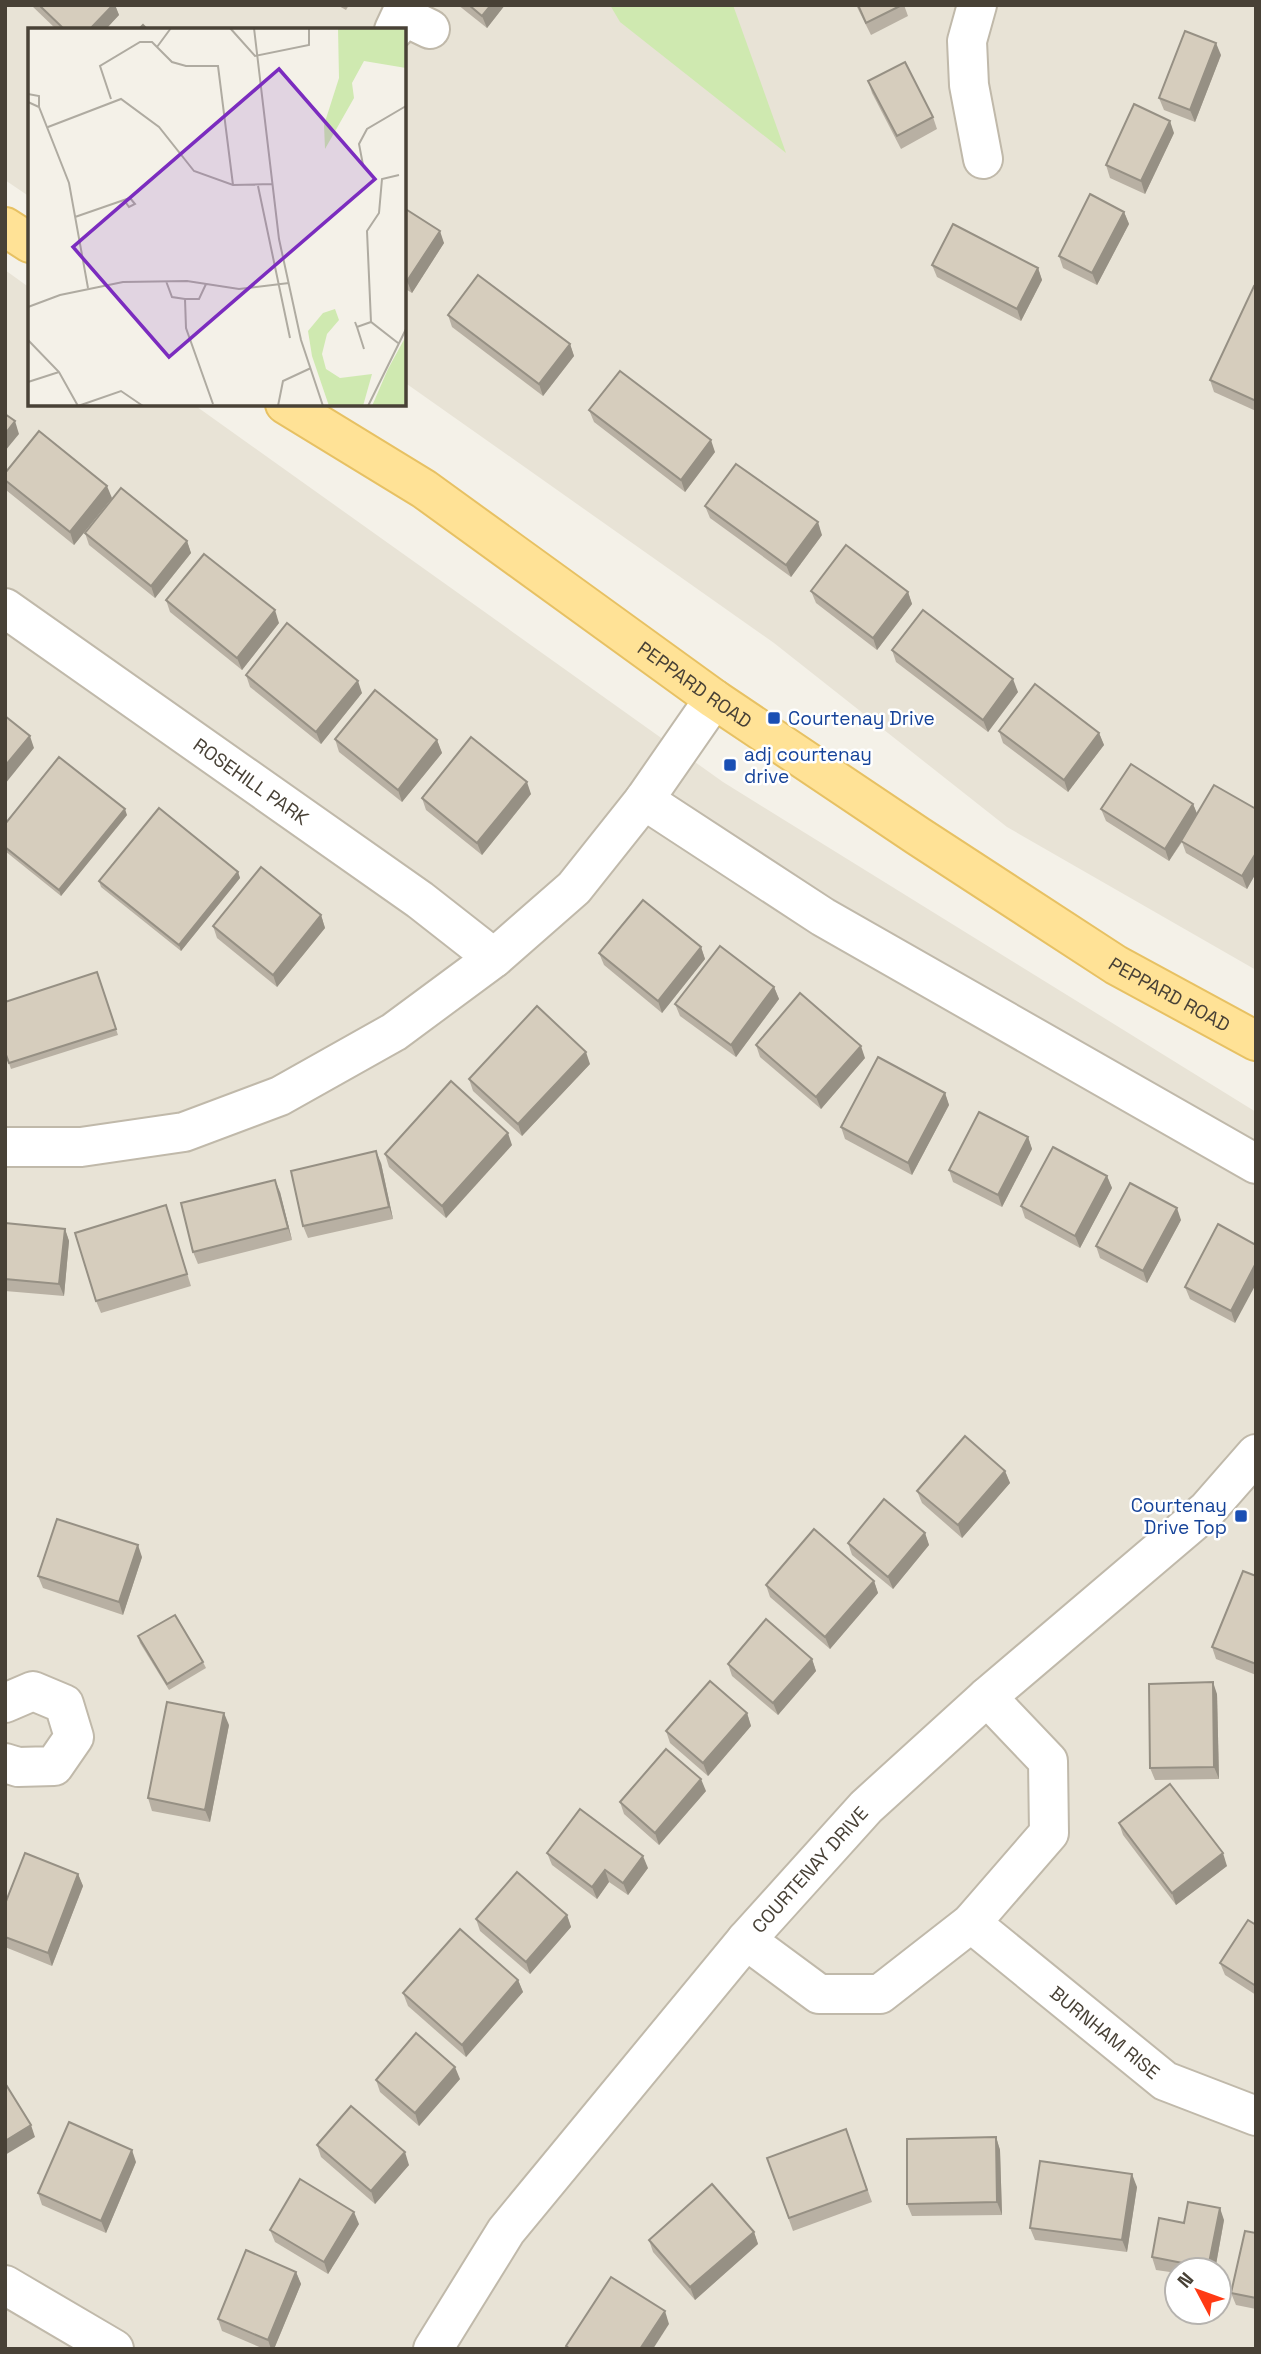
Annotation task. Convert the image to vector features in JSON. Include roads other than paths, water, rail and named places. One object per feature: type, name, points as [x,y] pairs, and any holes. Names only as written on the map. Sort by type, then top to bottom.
[{"type":"main road","points":[[5,227],[28,242]]},
{"type":"main road","name":"PEPPARD ROAD","points":[[288,406],[424,489],[714,699],[918,836],[1116,965],[1256,1041]]},
{"type":"street","points":[[977,5],[967,41],[969,85],[983,159]]},
{"type":"street","name":"ROSEHILL PARK","points":[[5,608],[420,900],[495,958]]},
{"type":"street","points":[[5,1147],[81,1147],[184,1132],[280,1096],[394,1032],[495,958],[574,888],[644,800],[714,699]]},
{"type":"street","points":[[644,800],[823,917],[1256,1164]]},
{"type":"street","name":"COURTENAY DRIVE","points":[[433,2349],[506,2231],[746,1940],[866,1807],[987,1697],[1207,1510],[1256,1454]]},
{"type":"street","points":[[5,1703],[33,1691],[64,1704],[74,1737],[54,1766],[18,1767],[5,1762]]},
{"type":"street","points":[[746,1940],[819,1994],[880,1994],[971,1923],[1049,1833],[1048,1760],[987,1697]]},
{"type":"street","name":"BURNHAM RISE","points":[[971,1923],[1165,2081],[1256,2116]]},
{"type":"street","points":[[5,2285],[114,2349]]},
{"type":"place","name":"Courtenay Drive","points":[[774,718]]},
{"type":"place","name":"adj courtenay drive","points":[[730,765]]},
{"type":"place","name":"Courtenay Drive Top","points":[[1241,1516]]}]
